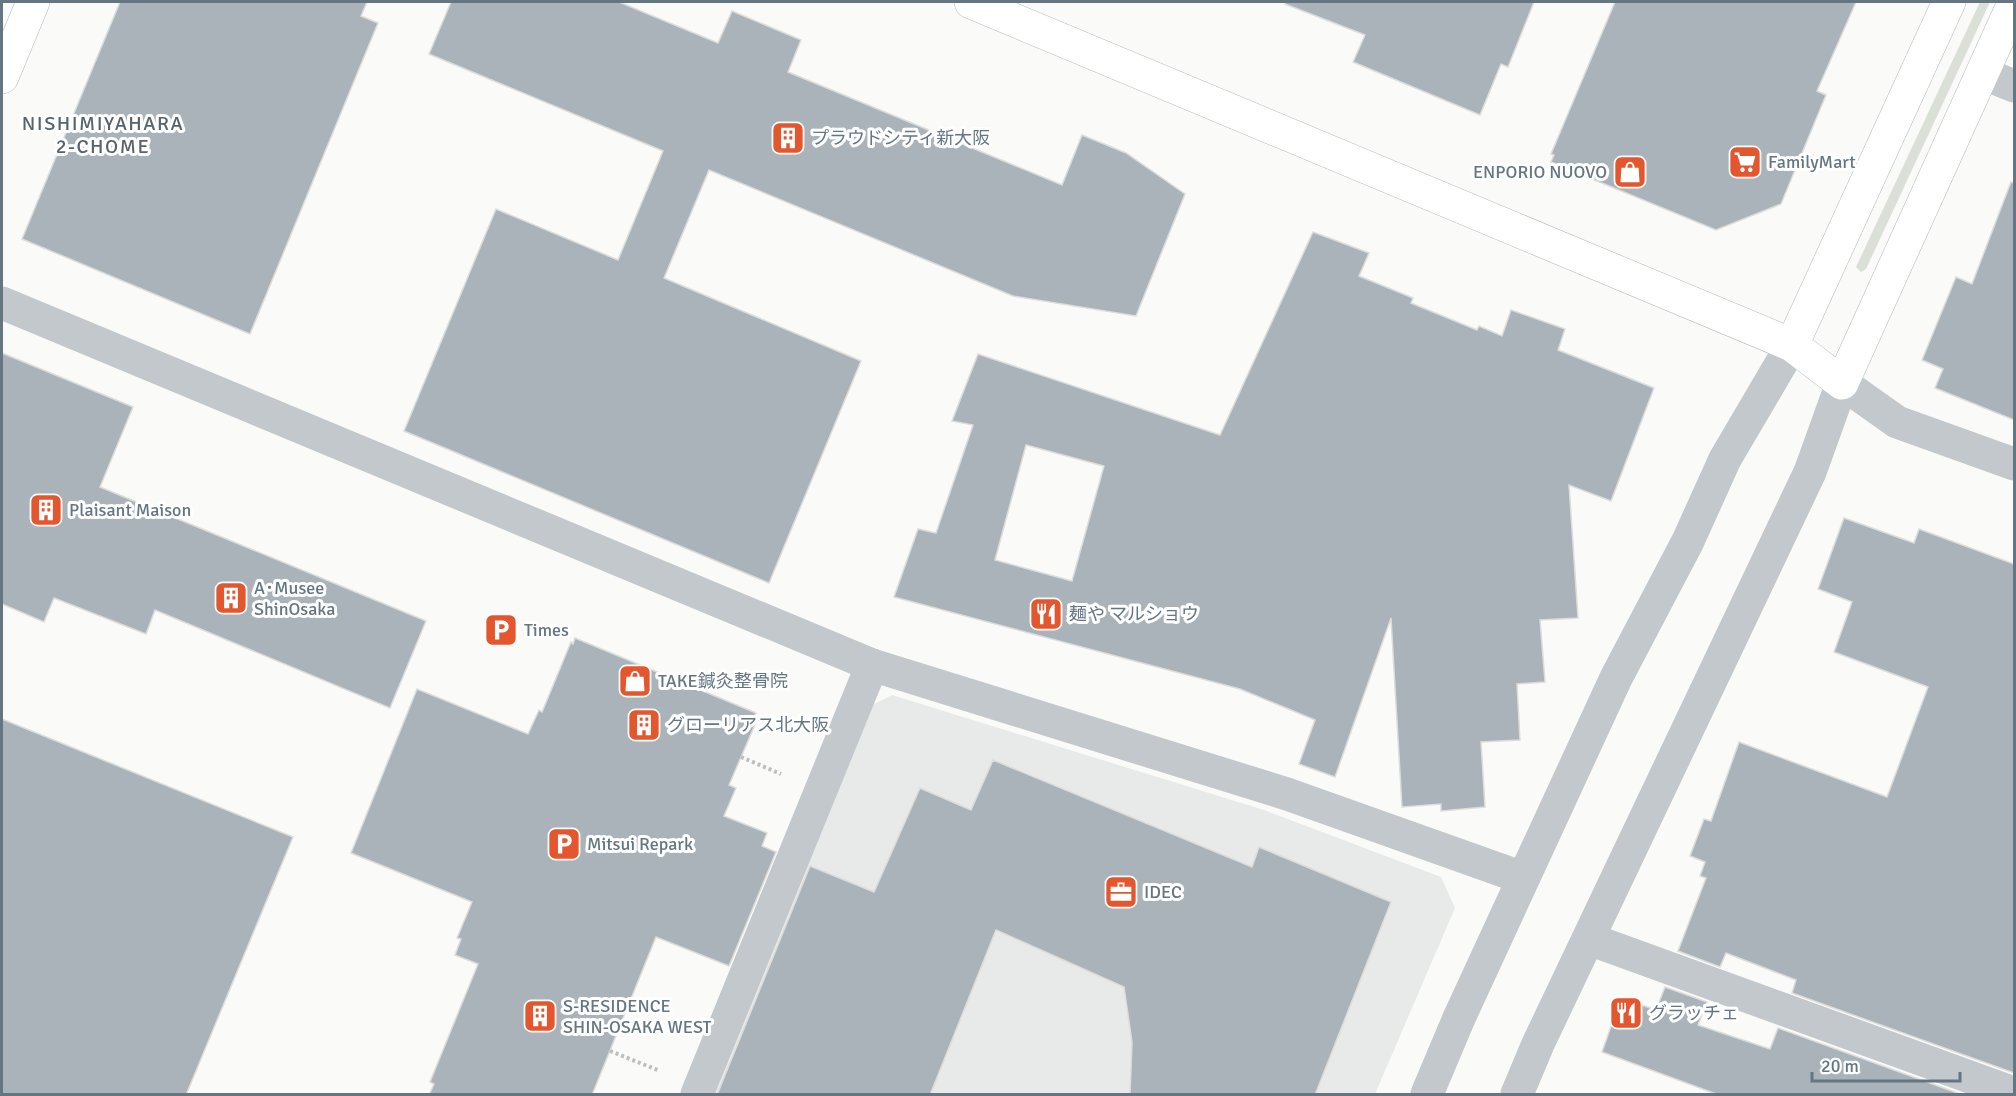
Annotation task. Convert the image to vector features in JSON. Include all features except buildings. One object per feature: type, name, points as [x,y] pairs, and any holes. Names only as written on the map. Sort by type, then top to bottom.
[{"type":"street","points":[[2,77],[33,2]]},
{"type":"street","points":[[970,2],[1792,345],[1897,422],[2014,464]]},
{"type":"street","points":[[1427,1095],[1523,878],[1616,678],[1688,541],[1725,459],[1792,345],[1949,2]]},
{"type":"street","points":[[1517,1095],[1538,1044],[1810,472],[1842,383],[2014,3]]},
{"type":"street","points":[[1982,73],[2014,86]]},
{"type":"street","points":[[2,303],[872,665],[1287,794],[1523,878]]},
{"type":"street","points":[[698,1091],[872,665]]},
{"type":"street","points":[[1589,939],[2014,1093]]},
{"type":"path","points":[[610,1051],[698,1091]]},
{"type":"shaded area","points":[[1980,2],[1990,2],[1866,269],[1861,272],[1856,267]]},
{"type":"shaded area","name":"IDEC","points":[[892,695],[1264,810],[1441,877],[1455,908],[1375,1094],[711,1094],[868,707]]},
{"type":"place","name":"プラウドシティ新大阪","points":[[788,138]]},
{"type":"place","name":"FamilyMart","points":[[1745,162]]},
{"type":"place","name":"ENPORIO NUOVO","points":[[1630,172]]},
{"type":"place","name":"Plaisant Maison","points":[[46,510]]},
{"type":"place","name":"A･Musee ShinOsaka","points":[[231,598]]},
{"type":"place","name":"麺や マルショウ","points":[[1046,614]]},
{"type":"place","name":"Times","points":[[501,630]]},
{"type":"place","name":"TAKE鍼灸整骨院","points":[[635,681]]},
{"type":"place","name":"グローリアス北大阪","points":[[644,725]]},
{"type":"place","name":"Mitsui Repark","points":[[564,844]]},
{"type":"place","name":"IDEC","points":[[1121,892]]},
{"type":"place","name":"グラッチェ","points":[[1626,1013]]},
{"type":"place","name":"S-RESIDENCE SHIN-OSAKA WEST","points":[[540,1016]]},
{"type":"district","name":"NISHIMIYAHARA 2-CHOME","points":[[103,134]]}]
